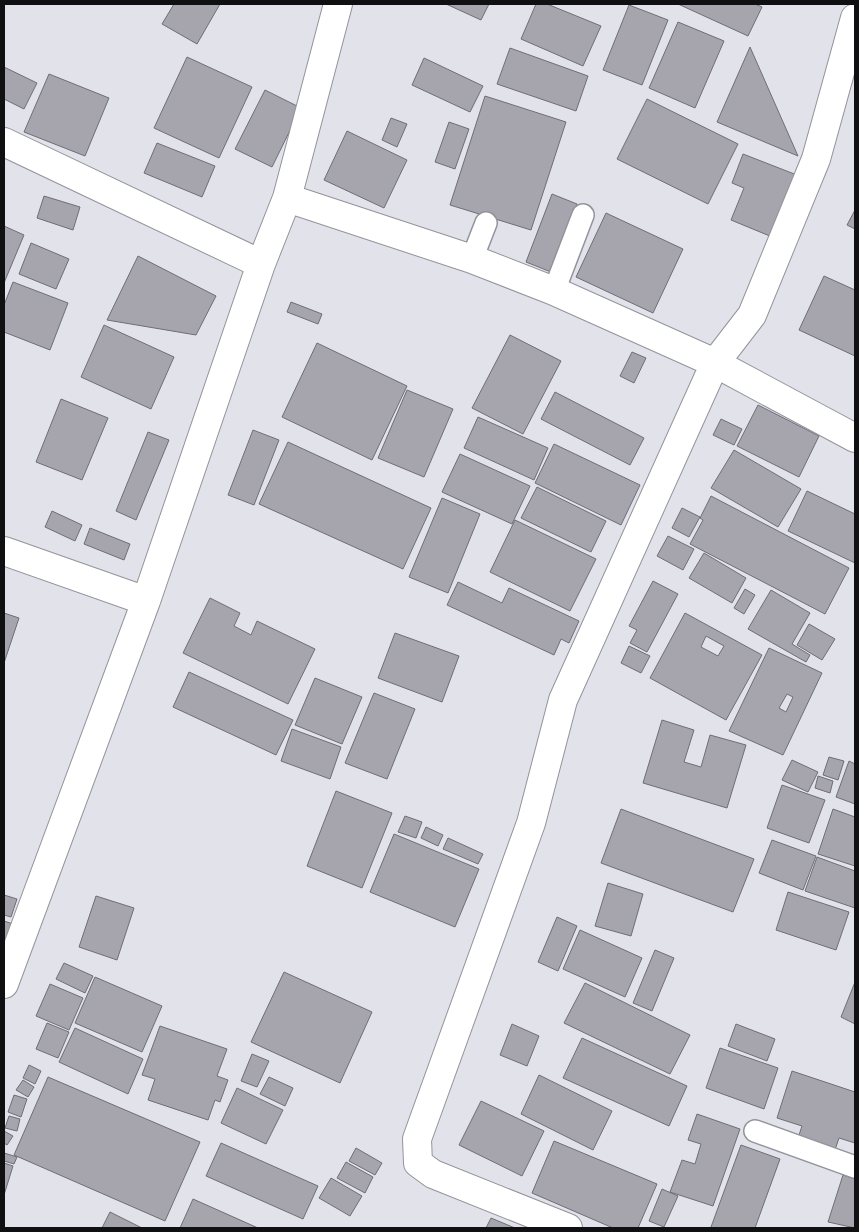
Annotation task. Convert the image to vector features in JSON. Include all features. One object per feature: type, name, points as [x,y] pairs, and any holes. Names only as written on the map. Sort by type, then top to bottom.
[{"type":"street","points":[[4,984],[146,601],[261,264],[287,198],[338,4]]},
{"type":"street","points":[[568,1228],[433,1174],[418,1163],[417,1139],[531,823],[563,700],[715,363],[752,315],[764,288],[816,159],[855,18]]},
{"type":"street","points":[[4,142],[261,264]]},
{"type":"street","points":[[287,198],[472,259],[554,291],[715,363],[855,438]]},
{"type":"street","points":[[4,551],[146,601]]},
{"type":"lane","points":[[554,291],[583,215]]},
{"type":"lane","points":[[472,259],[486,223]]},
{"type":"lane","points":[[755,1131],[855,1167]]},
{"type":"building","points":[[174,4],[220,4],[197,44],[162,24]]},
{"type":"building","points":[[446,4],[489,4],[481,20]]},
{"type":"building","points":[[536,4],[547,4],[601,26],[583,66],[521,39]]},
{"type":"building","points":[[678,4],[755,4],[762,7],[748,36]]},
{"type":"building","points":[[629,5],[668,20],[642,85],[603,70]]},
{"type":"building","points":[[678,22],[724,41],[695,108],[649,88]]},
{"type":"building","points":[[750,47],[798,156],[717,122]]},
{"type":"building","points":[[510,48],[588,76],[576,111],[497,84]]},
{"type":"building","points":[[187,57],[252,87],[219,158],[154,128]]},
{"type":"building","points":[[424,58],[483,86],[470,112],[412,85]]},
{"type":"building","points":[[4,67],[37,83],[24,109],[4,99]]},
{"type":"building","points":[[49,74],[109,98],[85,156],[24,132]]},
{"type":"building","points":[[265,90],[301,108],[272,167],[235,149]]},
{"type":"building","points":[[485,96],[566,122],[531,230],[450,205]]},
{"type":"building","points":[[647,99],[738,144],[708,204],[617,159]]},
{"type":"building","points":[[391,118],[407,124],[397,147],[382,140]]},
{"type":"building","points":[[449,122],[469,129],[455,169],[435,162]]},
{"type":"building","points":[[347,131],[407,160],[384,208],[324,180]]},
{"type":"building","points":[[157,143],[215,166],[202,197],[144,173]]},
{"type":"building","points":[[743,154],[802,177],[777,239],[731,220],[744,188],[732,183]]},
{"type":"building","points":[[552,194],[577,204],[551,272],[526,262]]},
{"type":"building","points":[[44,196],[80,207],[73,230],[37,218]]},
{"type":"building","points":[[855,210],[855,229],[847,225]]},
{"type":"building","points":[[606,213],[683,249],[653,313],[576,277]]},
{"type":"building","points":[[4,226],[24,235],[4,283]]},
{"type":"building","points":[[31,243],[69,259],[56,289],[19,274]]},
{"type":"building","points":[[138,256],[216,296],[196,335],[107,320]]},
{"type":"building","points":[[824,276],[855,290],[855,356],[799,330]]},
{"type":"building","points":[[13,282],[68,303],[50,350],[4,332],[4,305]]},
{"type":"building","points":[[291,302],[322,314],[318,324],[287,312]]},
{"type":"building","points":[[104,325],[174,357],[151,409],[81,377]]},
{"type":"building","points":[[510,335],[561,361],[523,434],[472,408]]},
{"type":"building","points":[[317,343],[407,386],[372,460],[282,417]]},
{"type":"building","points":[[632,352],[646,358],[634,383],[620,376]]},
{"type":"building","points":[[407,390],[453,409],[424,477],[378,458]]},
{"type":"building","points":[[555,392],[644,438],[630,465],[541,419]]},
{"type":"building","points":[[61,399],[108,418],[82,480],[36,462]]},
{"type":"building","points":[[758,405],[819,436],[799,477],[737,446]]},
{"type":"building","points":[[478,417],[548,448],[534,480],[464,448]]},
{"type":"building","points":[[721,419],[742,429],[734,445],[713,435]]},
{"type":"building","points":[[253,430],[279,440],[254,505],[228,495]]},
{"type":"building","points":[[148,432],[169,440],[136,520],[116,511]]},
{"type":"building","points":[[288,442],[431,508],[403,569],[259,504]]},
{"type":"building","points":[[554,444],[640,485],[621,525],[535,483]]},
{"type":"building","points":[[734,450],[801,489],[778,527],[711,488]]},
{"type":"building","points":[[460,454],[530,486],[512,524],[442,492]]},
{"type":"building","points":[[537,487],[606,521],[591,552],[521,518]]},
{"type":"building","points":[[807,491],[855,514],[855,563],[788,531]]},
{"type":"building","points":[[711,496],[849,568],[825,614],[690,544],[703,520],[700,518]]},
{"type":"building","points":[[442,498],[480,514],[448,593],[409,577]]},
{"type":"building","points":[[682,508],[700,517],[689,537],[672,528]]},
{"type":"building","points":[[52,511],[82,525],[75,541],[45,527]]},
{"type":"building","points":[[515,520],[596,559],[570,611],[490,572]]},
{"type":"building","points":[[90,528],[130,544],[124,560],[84,544]]},
{"type":"building","points":[[668,536],[694,549],[683,570],[657,556]]},
{"type":"building","points":[[704,553],[746,578],[732,603],[689,578]]},
{"type":"building","points":[[653,581],[678,594],[647,652],[630,643],[637,630],[629,626]]},
{"type":"building","points":[[458,582],[502,603],[509,588],[579,621],[569,643],[561,639],[554,655],[447,605]]},
{"type":"building","points":[[745,589],[755,595],[744,614],[734,608]]},
{"type":"building","points":[[771,590],[810,613],[792,644],[810,655],[806,662],[748,629]]},
{"type":"building","points":[[210,598],[240,613],[234,626],[251,635],[257,621],[315,649],[288,704],[183,653]]},
{"type":"building","points":[[4,613],[19,618],[4,663]]},
{"type":"building","points":[[685,613],[762,655],[726,720],[650,678]],"holes":[[[706,636],[724,646],[718,656],[701,647]]]},
{"type":"building","points":[[809,624],[835,639],[822,660],[797,645]]},
{"type":"building","points":[[395,633],[459,656],[442,702],[378,678]]},
{"type":"building","points":[[629,646],[650,656],[641,673],[621,663]]},
{"type":"building","points":[[769,648],[822,673],[783,755],[729,731]],"holes":[[[787,694],[793,697],[786,712],[779,708]]]},
{"type":"building","points":[[189,672],[293,720],[276,755],[173,707]]},
{"type":"building","points":[[315,678],[362,697],[342,744],[295,725]]},
{"type":"building","points":[[374,693],[415,709],[387,779],[345,763]]},
{"type":"building","points":[[662,720],[694,730],[684,762],[701,767],[710,735],[746,745],[727,808],[643,783]]},
{"type":"building","points":[[292,729],[341,747],[330,779],[281,761]]},
{"type":"building","points":[[829,757],[844,761],[838,780],[823,775]]},
{"type":"building","points":[[792,760],[818,772],[808,792],[782,780]]},
{"type":"building","points":[[849,761],[855,764],[855,804],[836,797]]},
{"type":"building","points":[[818,776],[833,781],[830,793],[815,788]]},
{"type":"building","points":[[782,785],[825,800],[809,843],[767,828]]},
{"type":"building","points":[[336,791],[392,813],[362,888],[307,866]]},
{"type":"building","points":[[621,809],[754,859],[733,912],[601,863]]},
{"type":"building","points":[[833,809],[855,817],[855,866],[818,854]]},
{"type":"building","points":[[405,816],[422,822],[416,838],[398,832]]},
{"type":"building","points":[[426,827],[443,835],[438,846],[421,838]]},
{"type":"building","points":[[394,834],[479,869],[455,927],[370,892]]},
{"type":"building","points":[[448,838],[483,854],[478,864],[443,849]]},
{"type":"building","points":[[772,840],[816,856],[803,890],[759,873]]},
{"type":"building","points":[[817,857],[855,871],[855,908],[805,891]]},
{"type":"building","points":[[608,883],[643,894],[631,936],[595,926]]},
{"type":"building","points":[[788,892],[849,912],[836,950],[776,930]]},
{"type":"building","points":[[4,895],[17,899],[11,917],[4,915]]},
{"type":"building","points":[[96,896],[134,908],[117,960],[79,947]]},
{"type":"building","points":[[557,917],[577,926],[558,971],[538,962]]},
{"type":"building","points":[[4,921],[13,924],[6,946],[4,945]]},
{"type":"building","points":[[580,930],[642,958],[625,997],[563,969]]},
{"type":"building","points":[[655,950],[674,958],[652,1011],[633,1003]]},
{"type":"building","points":[[64,963],[93,976],[85,993],[56,979]]},
{"type":"building","points":[[284,972],[372,1012],[340,1083],[251,1042]]},
{"type":"building","points":[[95,977],[162,1006],[142,1052],[75,1023]]},
{"type":"building","points":[[855,982],[855,1024],[841,1017]]},
{"type":"building","points":[[585,983],[690,1035],[670,1074],[564,1023]]},
{"type":"building","points":[[50,984],[83,998],[69,1030],[36,1016]]},
{"type":"building","points":[[47,1023],[69,1032],[58,1058],[36,1049]]},
{"type":"building","points":[[512,1024],[539,1036],[527,1066],[500,1055]]},
{"type":"building","points":[[736,1024],[775,1039],[767,1061],[728,1046]]},
{"type":"building","points":[[160,1026],[227,1049],[217,1076],[228,1080],[220,1102],[215,1100],[208,1120],[148,1100],[155,1079],[142,1075]]},
{"type":"building","points":[[75,1028],[143,1059],[128,1094],[59,1062]]},
{"type":"building","points":[[582,1038],[687,1086],[669,1126],[563,1078]]},
{"type":"building","points":[[720,1048],[778,1068],[764,1109],[706,1088]]},
{"type":"building","points":[[252,1054],[269,1061],[257,1087],[241,1081]]},
{"type":"building","points":[[29,1065],[41,1071],[35,1084],[23,1078]]},
{"type":"building","points":[[792,1071],[855,1092],[855,1143],[839,1138],[835,1150],[798,1138],[802,1126],[777,1118]]},
{"type":"building","points":[[539,1075],[612,1111],[593,1150],[521,1114]]},
{"type":"building","points":[[48,1077],[200,1142],[165,1221],[14,1155]]},
{"type":"building","points":[[269,1077],[293,1088],[285,1106],[260,1094]]},
{"type":"building","points":[[23,1080],[34,1087],[28,1097],[16,1090]]},
{"type":"building","points":[[237,1088],[283,1110],[266,1144],[221,1123]]},
{"type":"building","points":[[14,1095],[27,1099],[21,1117],[8,1112]]},
{"type":"building","points":[[481,1101],[544,1131],[522,1176],[459,1145]]},
{"type":"building","points":[[697,1114],[740,1129],[713,1206],[670,1192],[682,1160],[695,1164],[701,1144],[688,1140]]},
{"type":"building","points":[[9,1116],[20,1119],[17,1131],[5,1128]]},
{"type":"building","points":[[4,1131],[13,1136],[7,1145],[4,1143]]},
{"type":"building","points":[[554,1141],[657,1184],[638,1228],[613,1228],[532,1193]]},
{"type":"building","points":[[221,1143],[318,1186],[303,1219],[206,1176]]},
{"type":"building","points":[[741,1145],[780,1159],[755,1228],[711,1227]]},
{"type":"building","points":[[356,1148],[382,1163],[375,1175],[349,1161]]},
{"type":"building","points":[[4,1153],[17,1157],[14,1164],[4,1161]]},
{"type":"building","points":[[346,1162],[373,1177],[365,1193],[337,1178]]},
{"type":"building","points":[[4,1163],[13,1166],[4,1195]]},
{"type":"building","points":[[843,1175],[855,1179],[855,1228],[828,1222]]},
{"type":"building","points":[[331,1178],[362,1196],[350,1216],[319,1198]]},
{"type":"building","points":[[662,1189],[678,1196],[664,1227],[649,1221]]},
{"type":"building","points":[[193,1199],[258,1228],[180,1228]]},
{"type":"building","points":[[110,1212],[142,1228],[102,1228]]},
{"type":"building","points":[[491,1218],[515,1228],[486,1228]]}]
